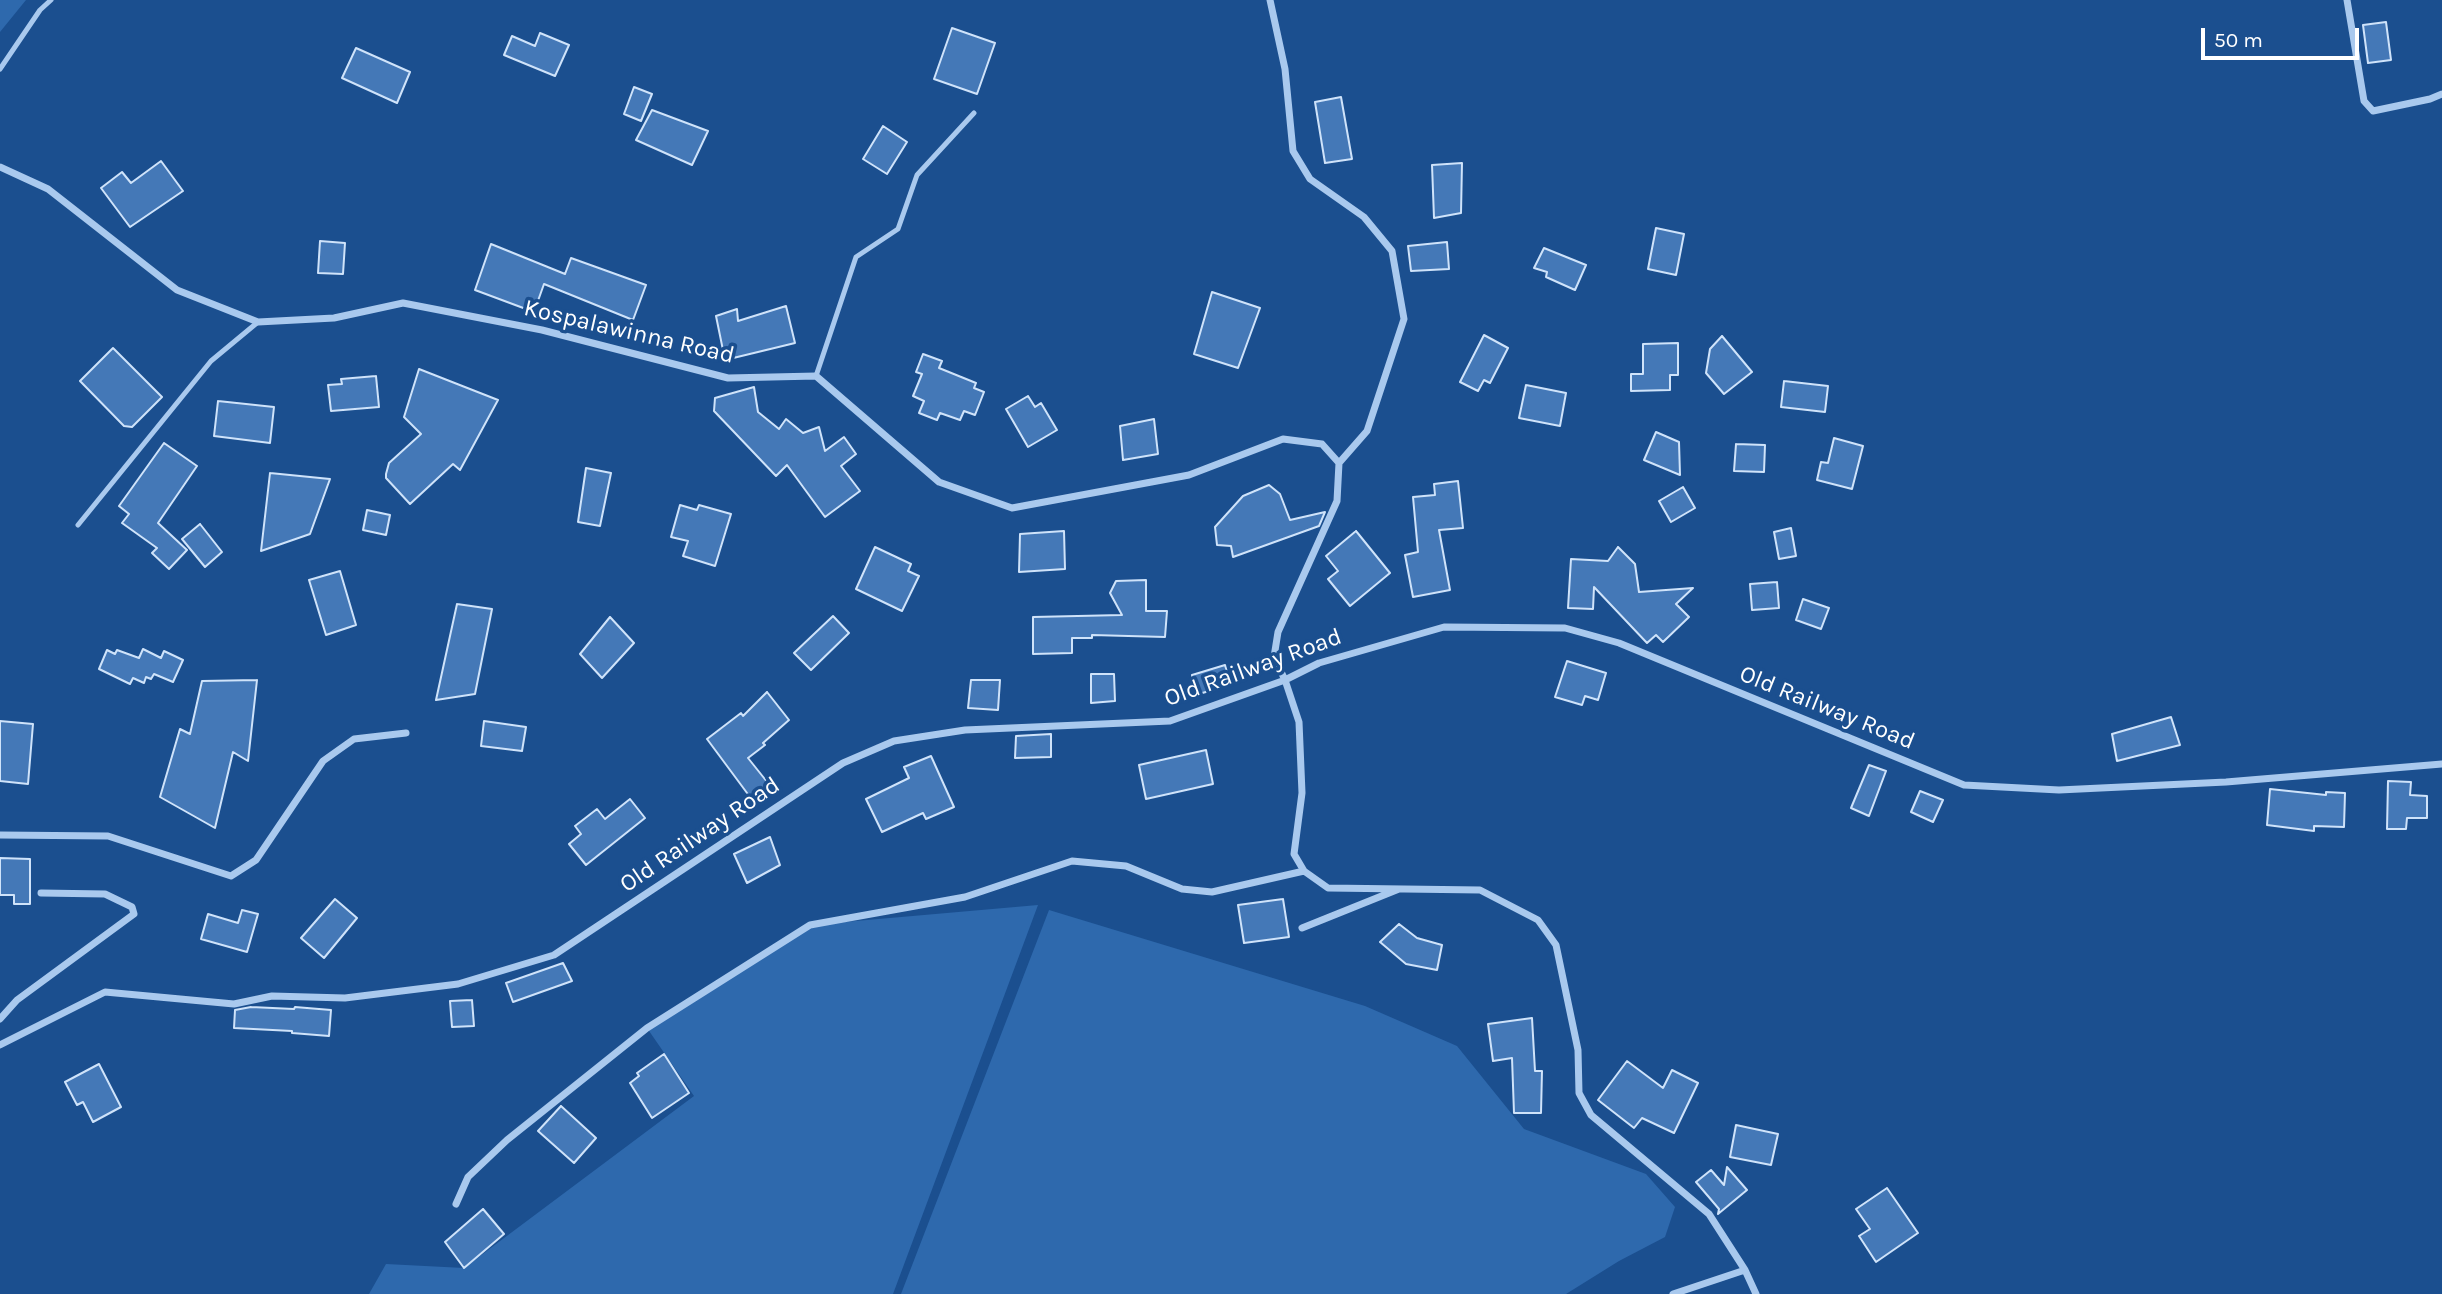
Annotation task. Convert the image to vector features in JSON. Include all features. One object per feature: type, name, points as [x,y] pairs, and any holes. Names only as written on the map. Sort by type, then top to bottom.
[{"type":"street","points":[[1270,0],[1285,69],[1293,150],[1310,179],[1364,217],[1392,251],[1404,319],[1367,431],[1339,463],[1337,501],[1278,632],[1274,657],[1299,722],[1302,793],[1294,854],[1304,871],[1328,888],[1480,890],[1538,920],[1556,945],[1578,1050],[1579,1093],[1591,1115],[1710,1214],[1745,1270],[1756,1294]]},
{"type":"street","points":[[2347,0],[2364,101],[2373,111],[2442,94]]},
{"type":"street","name":"Kospalawinna Road","points":[[0,167],[48,189],[177,290],[258,322],[334,318],[403,303],[542,330],[728,378],[816,376]]},
{"type":"street","points":[[816,376],[939,482],[1012,508],[1189,475],[1283,439],[1322,444],[1339,463]]},
{"type":"street","name":"Old Railway Road","points":[[0,1045],[105,992],[234,1004],[272,996],[345,998],[458,985],[554,955],[843,763],[894,741],[965,730],[1170,721],[1285,680],[1319,663],[1444,627],[1565,628],[1619,643],[1964,785],[2059,790],[2226,782],[2442,764]]},
{"type":"street","points":[[0,835],[108,836],[231,876],[256,860],[323,761],[354,739],[406,733]]},
{"type":"street","points":[[456,1204],[468,1177],[507,1140],[647,1028],[810,925],[965,897],[1072,861],[1126,866],[1182,889],[1212,892],[1304,871]]},
{"type":"street","points":[[1302,928],[1402,888]]},
{"type":"street","points":[[0,1019],[17,1000],[134,914],[132,907],[105,894],[41,893]]},
{"type":"street","points":[[1673,1294],[1745,1270]]},
{"type":"lane","points":[[0,69],[40,10],[51,0]]},
{"type":"lane","points":[[816,376],[856,257],[898,229],[917,175],[974,113]]},
{"type":"lane","points":[[78,525],[211,361],[258,322]]},
{"type":"shaded area","points":[[0,0],[26,0],[0,32]]},
{"type":"shaded area","points":[[1038,905],[893,1294],[369,1294],[386,1264],[464,1268],[694,1096],[647,1028],[810,925]]},
{"type":"shaded area","points":[[1049,910],[1365,1006],[1457,1046],[1524,1129],[1646,1174],[1675,1207],[1665,1237],[1619,1261],[1566,1294],[901,1294]]},
{"type":"building","points":[[2386,22],[2391,60],[2368,63],[2363,25]]},
{"type":"building","points":[[952,28],[995,43],[977,94],[934,79]]},
{"type":"building","points":[[540,33],[569,45],[555,76],[504,55],[512,36],[535,46]]},
{"type":"building","points":[[356,48],[410,72],[397,103],[342,78]]},
{"type":"building","points":[[634,87],[652,94],[641,121],[624,114]]},
{"type":"building","points":[[1341,97],[1352,159],[1325,163],[1315,102]]},
{"type":"building","points":[[652,110],[708,131],[692,165],[636,140]]},
{"type":"building","points":[[883,126],[907,142],[887,174],[863,159]]},
{"type":"building","points":[[161,161],[183,191],[130,227],[101,188],[122,172],[131,183]]},
{"type":"building","points":[[1462,163],[1461,213],[1434,218],[1432,165]]},
{"type":"building","points":[[1656,228],[1684,234],[1676,275],[1648,269]]},
{"type":"building","points":[[320,241],[345,243],[343,274],[318,273]]},
{"type":"building","points":[[1447,242],[1449,269],[1411,271],[1408,246]]},
{"type":"building","points":[[491,244],[565,274],[571,258],[646,285],[633,320],[544,284],[534,312],[475,290]]},
{"type":"building","points":[[1544,248],[1586,265],[1575,290],[1546,277],[1547,272],[1534,268]]},
{"type":"building","points":[[1212,292],[1260,308],[1238,368],[1194,354]]},
{"type":"building","points":[[786,306],[795,343],[725,360],[716,316],[737,309],[738,321]]},
{"type":"building","points":[[1484,335],[1508,348],[1490,383],[1484,380],[1478,391],[1460,382]]},
{"type":"building","points":[[1722,336],[1752,372],[1724,394],[1706,373],[1710,349]]},
{"type":"building","points":[[1678,343],[1678,375],[1670,375],[1670,390],[1631,391],[1631,374],[1643,374],[1643,344]]},
{"type":"building","points":[[113,348],[162,397],[132,427],[124,426],[80,381]]},
{"type":"building","points":[[923,354],[942,361],[939,368],[976,383],[974,388],[984,392],[975,415],[964,411],[960,420],[940,413],[937,420],[919,413],[924,401],[913,396],[922,374],[916,372]]},
{"type":"building","points":[[419,369],[498,400],[460,470],[453,464],[410,504],[386,478],[386,474],[389,463],[421,434],[404,417]]},
{"type":"building","points":[[376,376],[379,407],[331,411],[328,385],[342,384],[341,379]]},
{"type":"building","points":[[1784,381],[1828,386],[1825,412],[1781,407]]},
{"type":"building","points":[[1526,385],[1566,393],[1560,426],[1519,418]]},
{"type":"building","points":[[754,387],[758,412],[779,429],[786,419],[803,433],[819,427],[825,451],[844,437],[856,454],[841,466],[860,491],[825,517],[787,465],[776,476],[714,411],[715,398]]},
{"type":"building","points":[[1028,396],[1035,407],[1041,403],[1057,430],[1028,447],[1006,409]]},
{"type":"building","points":[[218,401],[274,407],[270,443],[214,436]]},
{"type":"building","points":[[1154,419],[1158,454],[1123,460],[1120,426]]},
{"type":"building","points":[[1656,432],[1679,442],[1680,475],[1644,460]]},
{"type":"building","points":[[1834,438],[1863,446],[1852,489],[1817,480],[1821,462],[1828,463]]},
{"type":"building","points":[[164,443],[197,466],[158,523],[187,550],[169,569],[152,553],[157,548],[122,523],[129,514],[119,506]]},
{"type":"building","points":[[1736,444],[1765,445],[1764,472],[1734,471]]},
{"type":"building","points":[[586,468],[611,473],[600,526],[578,522]]},
{"type":"building","points":[[270,473],[330,479],[310,534],[261,551]]},
{"type":"building","points":[[1458,481],[1463,528],[1439,530],[1450,590],[1413,597],[1405,555],[1418,552],[1413,497],[1435,495],[1434,484]]},
{"type":"building","points":[[1269,485],[1280,494],[1290,520],[1325,512],[1319,526],[1233,557],[1231,546],[1217,545],[1215,527],[1243,496]]},
{"type":"building","points":[[1683,487],[1695,508],[1671,522],[1659,501]]},
{"type":"building","points":[[680,505],[697,510],[699,505],[731,514],[715,566],[683,556],[688,541],[671,537]]},
{"type":"building","points":[[367,510],[390,515],[386,535],[363,530]]},
{"type":"building","points":[[200,524],[222,552],[205,567],[182,539]]},
{"type":"building","points":[[1791,528],[1796,556],[1779,559],[1774,532]]},
{"type":"building","points":[[1064,531],[1065,569],[1019,572],[1020,534]]},
{"type":"building","points":[[1356,531],[1390,573],[1350,606],[1328,579],[1338,571],[1326,556]]},
{"type":"building","points":[[875,547],[911,564],[908,571],[919,576],[902,611],[856,589]]},
{"type":"building","points":[[1618,547],[1635,564],[1639,592],[1693,588],[1676,604],[1689,617],[1663,642],[1656,635],[1647,643],[1594,587],[1593,609],[1568,608],[1571,559],[1608,561]]},
{"type":"building","points":[[340,571],[356,625],[326,635],[309,580]]},
{"type":"building","points":[[1146,580],[1146,611],[1167,611],[1165,637],[1092,635],[1092,638],[1072,638],[1072,653],[1033,654],[1033,617],[1122,615],[1110,593],[1116,581]]},
{"type":"building","points":[[1777,582],[1779,608],[1752,610],[1750,584]]},
{"type":"building","points":[[1803,599],[1829,608],[1821,629],[1796,620]]},
{"type":"building","points":[[457,604],[492,609],[475,694],[436,700]]},
{"type":"building","points":[[833,616],[849,633],[811,670],[794,653]]},
{"type":"building","points":[[610,617],[634,643],[602,678],[580,654]]},
{"type":"building","points":[[143,649],[161,658],[164,651],[183,660],[173,682],[154,674],[151,679],[146,677],[144,683],[133,678],[130,684],[99,669],[107,650],[115,654],[117,650],[139,658]]},
{"type":"building","points":[[1567,661],[1606,673],[1598,700],[1585,696],[1582,705],[1555,697]]},
{"type":"building","points":[[1225,665],[1231,685],[1195,695],[1192,675]]},
{"type":"building","points":[[1091,674],[1114,674],[1115,701],[1091,703]]},
{"type":"building","points":[[257,680],[248,761],[233,752],[215,828],[160,797],[180,729],[190,734],[202,681]]},
{"type":"building","points":[[971,680],[1000,680],[998,710],[968,708]]},
{"type":"building","points":[[767,692],[789,720],[748,758],[768,783],[750,797],[707,739],[741,713],[743,716]]},
{"type":"building","points":[[2171,717],[2180,745],[2117,761],[2112,734]]},
{"type":"building","points":[[0,721],[33,724],[28,784],[0,781]]},
{"type":"building","points":[[484,721],[526,727],[522,751],[481,746]]},
{"type":"building","points":[[1051,734],[1051,757],[1015,758],[1016,736]]},
{"type":"building","points":[[1206,750],[1213,784],[1146,799],[1139,765]]},
{"type":"building","points":[[931,756],[954,807],[926,819],[923,813],[882,832],[866,799],[909,778],[904,767]]},
{"type":"building","points":[[1869,765],[1886,771],[1869,816],[1851,808]]},
{"type":"building","points":[[2388,781],[2411,782],[2410,795],[2427,796],[2427,818],[2407,818],[2406,829],[2387,829]]},
{"type":"building","points":[[2270,789],[2326,795],[2326,792],[2345,793],[2344,827],[2314,826],[2314,831],[2267,825]]},
{"type":"building","points":[[1920,791],[1943,800],[1933,822],[1911,812]]},
{"type":"building","points":[[630,799],[645,818],[586,865],[569,844],[581,834],[575,826],[597,809],[605,819]]},
{"type":"building","points":[[770,837],[780,865],[747,883],[734,854]]},
{"type":"building","points":[[0,858],[30,859],[30,904],[14,904],[14,895],[0,895]]},
{"type":"building","points":[[335,899],[357,918],[324,958],[301,938]]},
{"type":"building","points":[[1283,899],[1289,937],[1244,943],[1238,905]]},
{"type":"building","points":[[242,910],[258,914],[247,952],[201,939],[208,914],[238,923]]},
{"type":"building","points":[[1399,924],[1417,938],[1442,945],[1437,970],[1406,964],[1380,942]]},
{"type":"building","points":[[563,963],[572,981],[513,1002],[506,983]]},
{"type":"building","points":[[472,1000],[474,1026],[452,1027],[450,1001]]},
{"type":"building","points":[[251,1007],[331,1010],[329,1036],[234,1028],[235,1010]]},
{"type":"building","points":[[1532,1018],[1535,1071],[1542,1071],[1541,1113],[1514,1113],[1512,1058],[1493,1061],[1488,1024]]},
{"type":"building","points":[[664,1054],[689,1093],[652,1118],[630,1083],[639,1076],[637,1073]]},
{"type":"building","points":[[1627,1061],[1663,1088],[1672,1070],[1698,1083],[1674,1133],[1642,1118],[1634,1128],[1598,1100]]},
{"type":"building","points":[[99,1064],[121,1107],[93,1122],[83,1102],[77,1105],[65,1082]]},
{"type":"building","points":[[561,1106],[596,1138],[574,1163],[538,1131]]},
{"type":"building","points":[[1736,1125],[1778,1134],[1771,1165],[1730,1157]]},
{"type":"building","points":[[1727,1167],[1747,1190],[1718,1214],[1719,1209],[1696,1182],[1711,1170],[1724,1185]]},
{"type":"building","points":[[1887,1188],[1918,1233],[1876,1262],[1859,1236],[1870,1229],[1856,1209]]},
{"type":"building","points":[[483,1209],[504,1234],[464,1268],[445,1242]]}]
